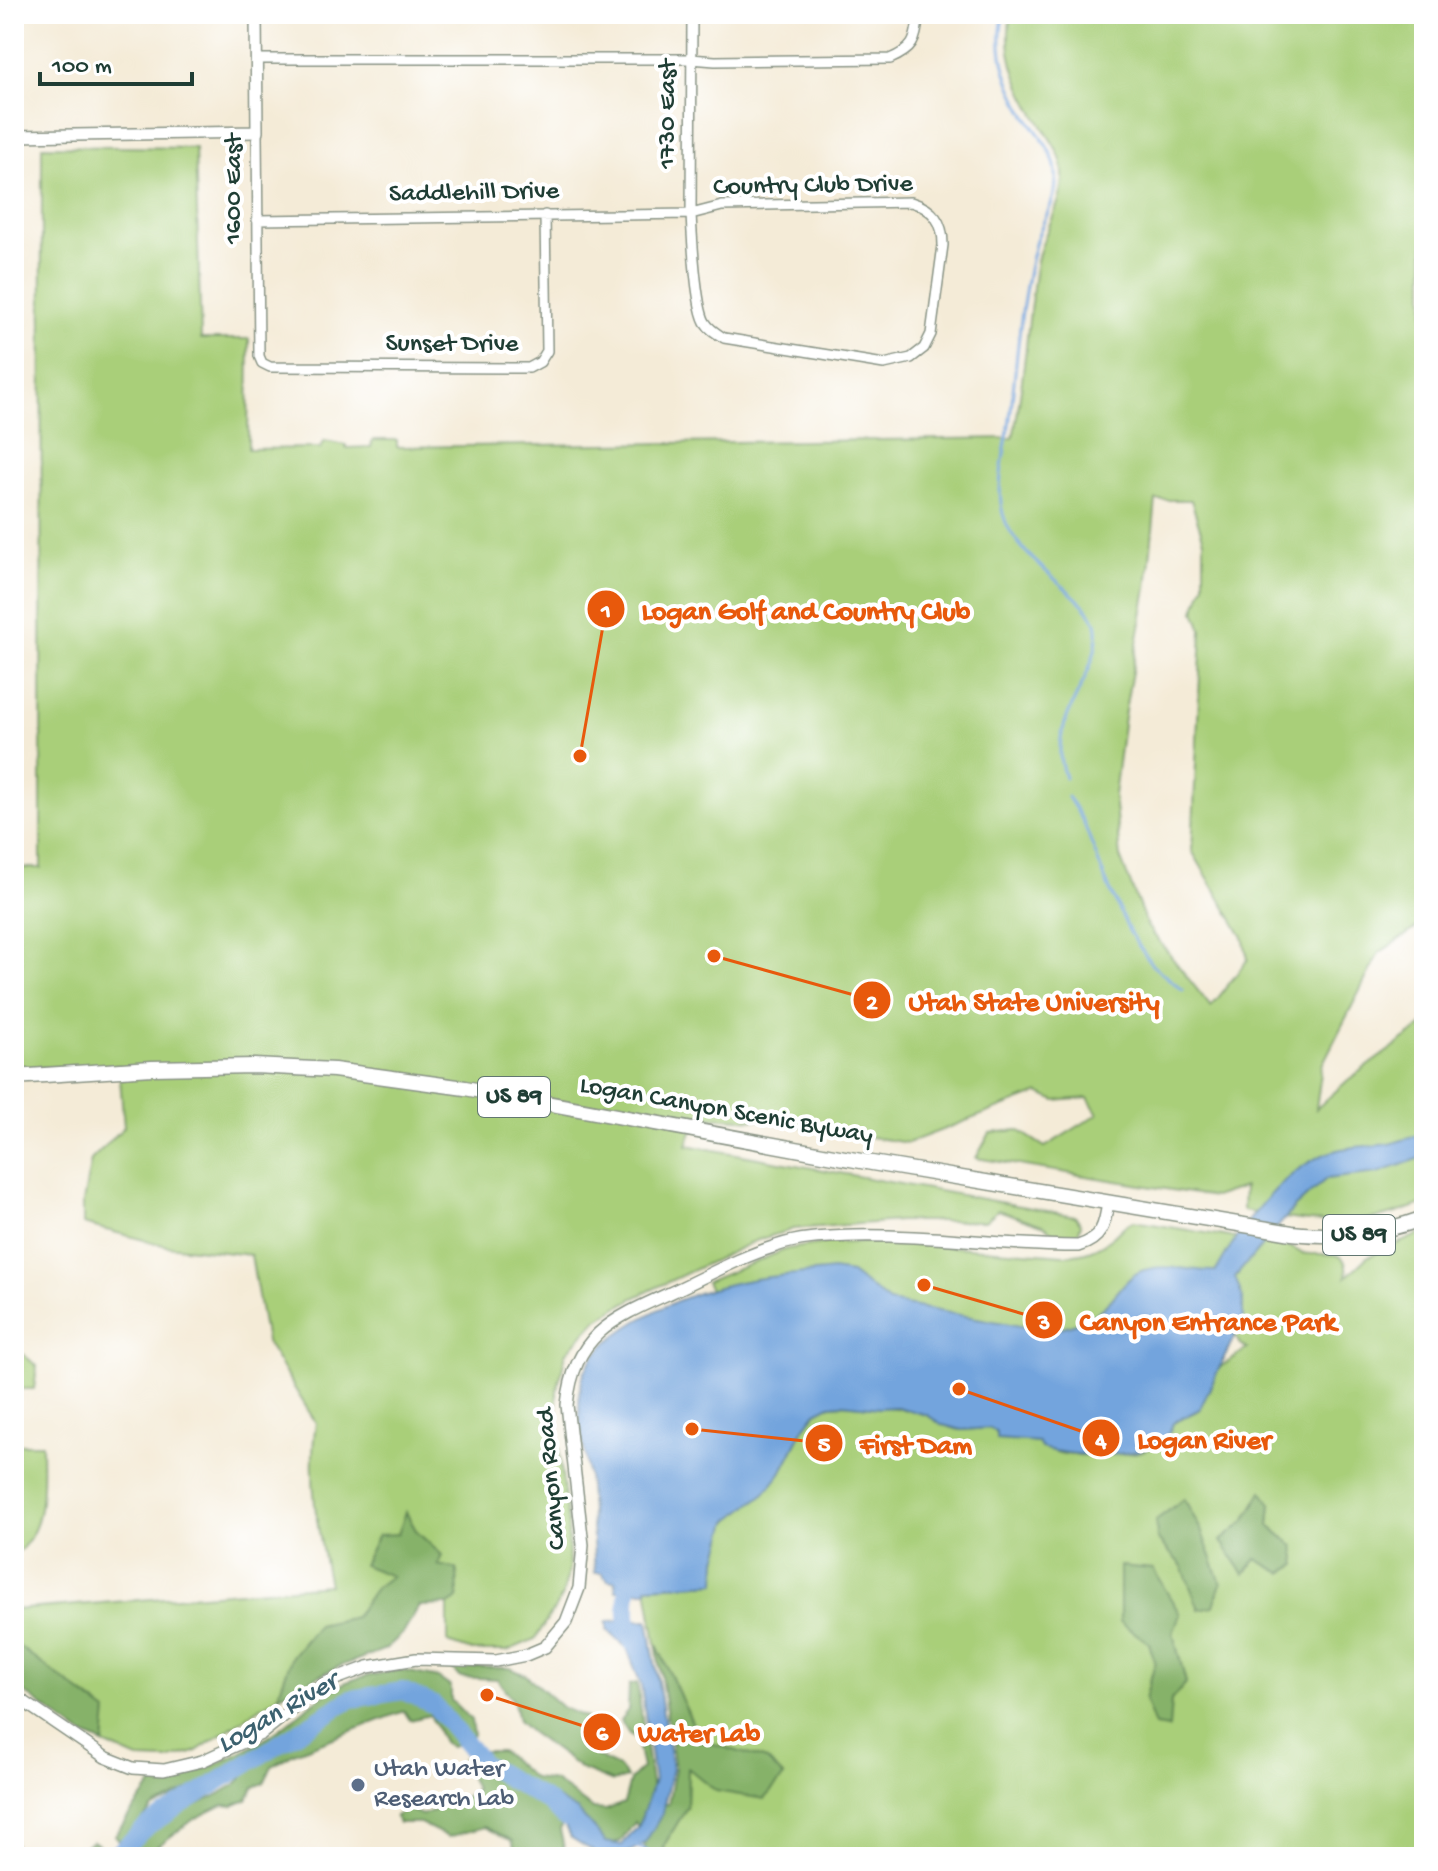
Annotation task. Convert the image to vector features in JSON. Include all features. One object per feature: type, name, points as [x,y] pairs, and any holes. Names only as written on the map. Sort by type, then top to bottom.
[{"type":"main road","name":"Logan Canyon Scenic Byway","points":[[14,1077],[240,1066],[334,1070],[465,1088],[872,1163],[1292,1233],[1333,1237],[1370,1234],[1424,1218]]},
{"type":"street","name":"1600 East","points":[[256,14],[259,356],[262,363]]},
{"type":"street","name":"1730 East","points":[[691,214],[692,14]]},
{"type":"street","points":[[257,59],[890,59],[905,53],[915,41],[919,14]]},
{"type":"street","points":[[14,136],[257,132]]},
{"type":"street","name":"Country Club Drive","points":[[911,202],[925,206],[938,219],[943,231],[943,245],[931,334],[924,348],[911,358],[884,364],[724,338],[712,331],[703,318],[691,239],[691,214],[722,206],[911,202]]},
{"type":"street","name":"Saddlehill Drive","points":[[257,220],[691,214]]},
{"type":"street","name":"Sunset Drive","points":[[262,363],[270,367],[529,368],[540,362],[547,351],[545,215]]},
{"type":"street","name":"Canyon Road","points":[[14,1695],[105,1757],[133,1768],[164,1770],[202,1761],[261,1734],[325,1683],[368,1667],[416,1659],[496,1661],[526,1655],[545,1647],[566,1622],[579,1588],[583,1545],[567,1405],[569,1383],[577,1359],[607,1325],[643,1305],[775,1246],[815,1237],[882,1235],[1078,1246],[1097,1238],[1103,1230],[1108,1202]]},
{"type":"green space","points":[[1011,14],[1424,14],[1424,923],[1379,953],[1322,1065],[1316,1109],[1348,1080],[1424,1025],[1424,1203],[1378,1218],[1356,1221],[1290,1219],[1243,1211],[1244,1187],[1214,1197],[976,1158],[990,1133],[1018,1130],[1045,1147],[1098,1114],[1088,1098],[1055,1101],[1039,1093],[908,1143],[763,1120],[698,1117],[687,1145],[1075,1216],[1081,1224],[1078,1234],[1058,1237],[1045,1226],[998,1210],[985,1221],[899,1221],[793,1229],[755,1241],[634,1298],[597,1319],[566,1353],[557,1390],[557,1431],[568,1525],[569,1570],[562,1597],[535,1639],[507,1651],[472,1651],[448,1643],[448,1605],[458,1598],[437,1565],[441,1556],[392,1577],[375,1592],[356,1617],[318,1625],[292,1656],[278,1696],[195,1752],[168,1760],[138,1759],[104,1744],[106,1712],[14,1643],[14,1610],[329,1585],[313,1484],[316,1423],[266,1342],[251,1255],[167,1246],[83,1224],[83,1202],[91,1160],[124,1127],[119,1066],[14,1068],[14,868],[41,868],[42,146],[195,148],[201,339],[249,339],[248,449],[321,448],[324,441],[346,445],[346,448],[371,447],[373,440],[397,440],[397,447],[1013,438],[1037,261],[1057,207],[1063,173],[1061,160],[1016,74],[1009,30]],"holes":[[[1156,500],[1191,500],[1204,541],[1204,585],[1195,611],[1202,630],[1192,851],[1243,937],[1248,959],[1211,1007],[1147,926],[1120,857],[1114,795],[1124,716],[1147,588]]]},
{"type":"green space","points":[[1134,1221],[1290,1247],[1302,1253],[1333,1254],[1343,1260],[1346,1277],[1367,1257],[1424,1232],[1421,1289],[1424,1294],[1424,1857],[1326,1857],[1317,1852],[1319,1857],[669,1857],[663,1847],[687,1807],[688,1768],[766,1760],[700,1740],[656,1643],[647,1587],[715,1583],[726,1525],[779,1474],[810,1418],[827,1406],[860,1405],[923,1414],[956,1429],[991,1429],[1040,1443],[1059,1453],[1088,1455],[1143,1451],[1165,1435],[1173,1423],[1200,1409],[1216,1370],[1247,1349],[1239,1343],[1233,1329],[1069,1338],[712,1294],[706,1282],[787,1249],[826,1243],[887,1242],[1078,1254],[1101,1245]],"holes":[[[1271,1504],[1269,1525],[1294,1546],[1256,1559],[1245,1573],[1221,1541]],[[1173,1633],[1186,1683],[1171,1700],[1168,1728],[1145,1700],[1155,1663],[1149,1642]]]},
{"type":"green space","points":[[14,1347],[37,1366],[34,1389],[14,1389]]},
{"type":"green space","points":[[14,1444],[42,1444],[38,1519],[25,1545],[14,1555]]},
{"type":"green space","points":[[1262,1491],[1271,1504],[1269,1525],[1294,1546],[1297,1565],[1282,1573],[1256,1559],[1244,1574],[1221,1541],[1244,1522]]},
{"type":"green space","points":[[1184,1499],[1201,1530],[1221,1583],[1214,1606],[1199,1609],[1182,1566],[1157,1539],[1156,1520]]},
{"type":"green space","points":[[406,1512],[417,1532],[442,1555],[438,1565],[457,1569],[458,1599],[448,1605],[419,1606],[404,1632],[386,1649],[333,1669],[278,1696],[292,1656],[318,1625],[355,1617],[375,1588],[391,1576],[363,1565],[378,1535],[398,1534]]},
{"type":"green space","points":[[1120,1566],[1153,1569],[1180,1614],[1173,1633],[1186,1683],[1171,1700],[1169,1728],[1155,1726],[1145,1700],[1155,1663],[1149,1643],[1120,1622]]},
{"type":"green space","points":[[14,1643],[107,1712],[104,1744],[81,1734],[14,1685]]},
{"type":"green space","points":[[656,1643],[700,1740],[767,1760],[784,1777],[764,1799],[716,1791],[688,1768],[687,1807],[663,1847],[669,1857],[648,1857],[635,1822],[621,1841],[605,1845],[566,1812],[560,1830],[566,1857],[515,1857],[513,1841],[485,1827],[448,1837],[420,1823],[399,1823],[395,1816],[408,1809],[422,1815],[472,1794],[475,1789],[462,1759],[483,1751],[501,1751],[533,1778],[554,1781],[593,1809],[606,1810],[624,1803],[630,1780],[642,1768],[636,1738],[629,1734],[620,1720],[628,1710],[629,1685],[637,1683],[654,1805],[668,1804],[675,1769]]},
{"type":"green space","points":[[450,1666],[510,1668],[526,1675],[563,1708],[591,1720],[594,1730],[593,1754],[619,1768],[627,1778],[613,1782],[583,1770],[518,1721],[514,1702],[497,1679],[459,1677]]},
{"type":"green space","points":[[401,1670],[438,1678],[451,1687],[451,1700],[471,1720],[473,1735],[451,1747],[443,1742],[430,1715],[410,1720],[404,1711],[294,1753],[272,1766],[264,1783],[254,1787],[247,1800],[233,1806],[223,1805],[194,1819],[139,1857],[133,1853],[132,1846],[143,1835],[236,1784],[254,1764],[311,1727],[307,1722],[245,1762],[153,1808],[125,1838],[119,1840],[115,1835],[154,1782],[186,1775],[252,1747],[342,1684]]},
{"type":"green space","points":[[14,1838],[16,1850],[27,1855],[45,1850],[72,1853],[93,1841],[106,1850],[107,1855],[14,1857]]},
{"type":"water","points":[[1424,1133],[1424,1157],[1378,1173],[1326,1179],[1294,1208],[1235,1277],[1243,1299],[1243,1318],[1200,1409],[1173,1423],[1166,1436],[1152,1445],[1114,1454],[1073,1454],[1041,1448],[1038,1442],[996,1439],[996,1432],[990,1428],[962,1430],[942,1425],[927,1415],[897,1407],[830,1405],[816,1412],[804,1428],[781,1473],[765,1493],[728,1521],[717,1559],[716,1583],[647,1587],[647,1591],[616,1591],[615,1581],[608,1580],[602,1573],[595,1573],[580,1416],[582,1380],[589,1363],[602,1348],[638,1320],[701,1292],[732,1284],[833,1270],[851,1273],[889,1302],[1043,1330],[1061,1327],[1095,1313],[1141,1271],[1169,1267],[1216,1271],[1237,1236],[1266,1200],[1299,1169],[1316,1158],[1341,1149],[1389,1144]]},
{"type":"water","points":[[648,1620],[672,1768],[662,1814],[645,1843],[620,1857],[601,1856],[570,1837],[563,1822],[535,1786],[578,1811],[606,1842],[622,1845],[639,1825],[654,1780],[641,1685],[627,1648],[607,1630],[607,1621]]},
{"type":"waterway","points":[[1004,14],[1001,44],[1006,74],[1018,101],[1050,153],[1056,174],[1053,198],[1035,244],[1026,287],[1002,466],[1001,502],[1010,531],[1022,548],[1083,605],[1097,628],[1092,660],[1061,738],[1060,757],[1065,778]]},
{"type":"waterway","points":[[1068,797],[1083,821],[1130,933],[1152,965],[1183,990]]},
{"type":"waterway","name":"Logan River","points":[[632,1566],[627,1615],[633,1643]]},
{"type":"waterway","name":"Logan River","points":[[114,1857],[147,1826],[351,1699],[403,1691],[434,1705],[482,1763],[547,1801],[565,1818]]},
{"type":"waterway","points":[[635,1846],[647,1851],[651,1857]]},
{"type":"place","name":"Logan Golf and Country Club","points":[[580,756]]},
{"type":"place","name":"Utah State University","points":[[714,956]]},
{"type":"place","name":"Canyon Entrance Park","points":[[924,1285]]},
{"type":"place","name":"Logan River","points":[[959,1389]]},
{"type":"place","name":"First Dam","points":[[692,1429]]},
{"type":"place","name":"Water Lab","points":[[487,1695]]},
{"type":"place","name":"Utah Water Research Lab","points":[[358,1785]]}]
